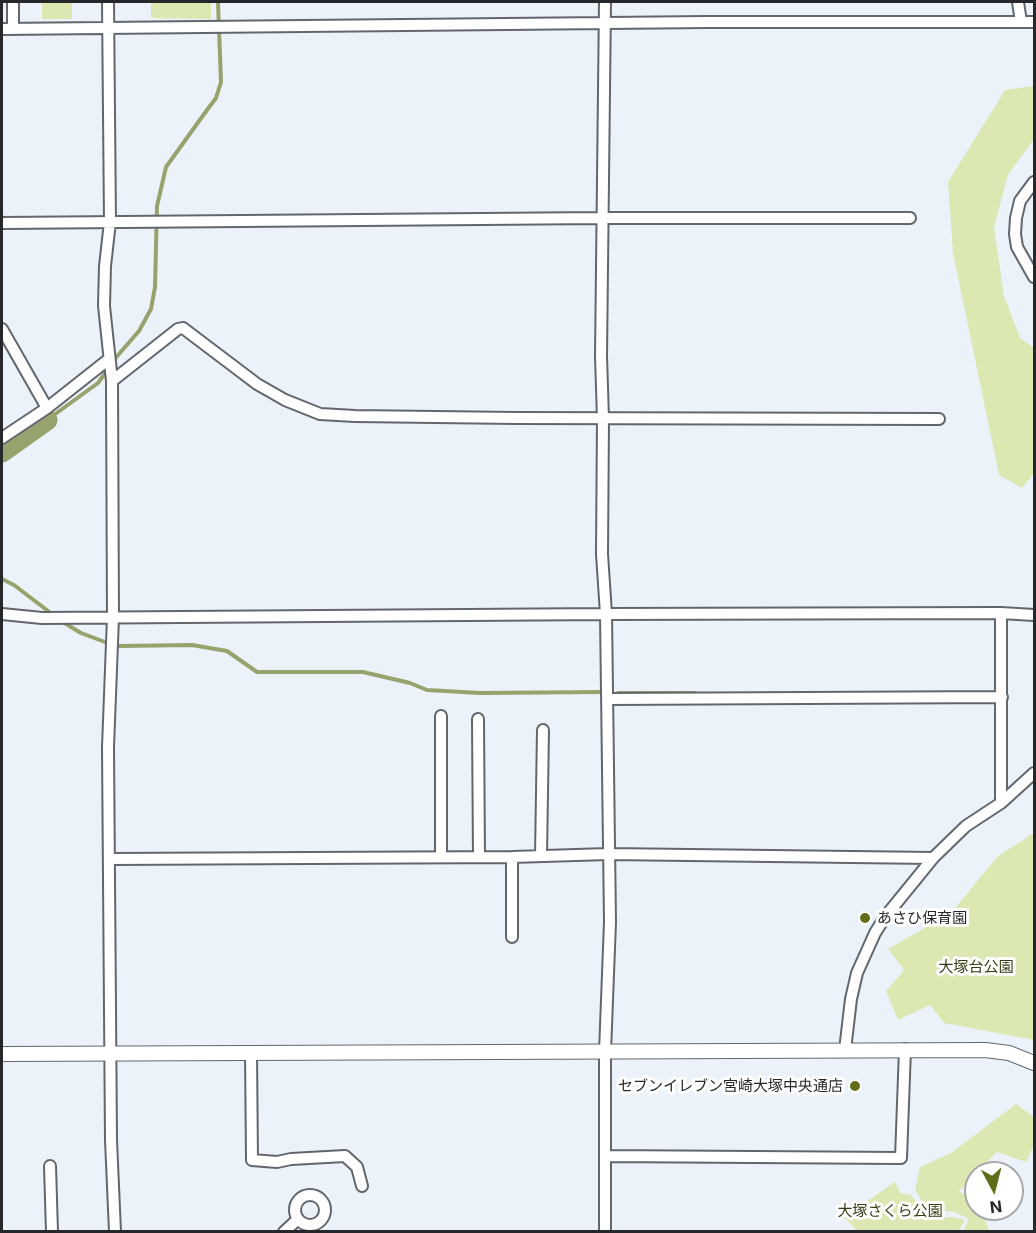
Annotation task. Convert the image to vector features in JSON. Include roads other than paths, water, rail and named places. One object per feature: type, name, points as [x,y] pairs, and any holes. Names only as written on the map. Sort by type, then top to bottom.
[{"type":"street","points":[[13,2],[7,29],[1035,22]]},
{"type":"street","points":[[108,2],[110,222],[105,266],[104,306],[111,381],[112,617],[108,715],[111,1140],[115,1232]]},
{"type":"street","points":[[605,2],[601,218],[602,554],[608,699],[610,922],[605,1052],[605,1232]]},
{"type":"street","points":[[1018,2],[1021,22]]},
{"type":"street","points":[[1035,183],[1020,201],[1015,234],[1017,247],[1035,278]]},
{"type":"street","points":[[2,223],[910,218]]},
{"type":"street","points":[[111,381],[177,329],[183,328],[257,384],[285,400],[321,414],[603,418],[939,418]]},
{"type":"street","points":[[2,329],[47,408]]},
{"type":"street","points":[[2,438],[47,408],[109,359]]},
{"type":"street","points":[[2,614],[42,618],[606,614],[1001,613],[1035,615]]},
{"type":"street","points":[[1001,613],[1001,803]]},
{"type":"street","points":[[608,699],[1002,697]]},
{"type":"street","points":[[441,716],[441,857]]},
{"type":"street","points":[[478,719],[479,857]]},
{"type":"street","points":[[542,856],[543,730]]},
{"type":"street","points":[[845,1050],[851,999],[864,957],[885,917],[933,858],[966,826],[1001,803],[1035,773]]},
{"type":"street","points":[[109,859],[512,857],[608,854],[933,858]]},
{"type":"street","points":[[512,857],[512,937]]},
{"type":"street","points":[[605,1156],[901,1158],[904,1050]]},
{"type":"street","points":[[2,1054],[985,1050],[1009,1053],[1035,1063]]},
{"type":"street","points":[[251,1053],[252,1160],[277,1162],[301,1158],[345,1156],[357,1167],[362,1186]]},
{"type":"street","points":[[50,1166],[52,1232]]},
{"type":"street","points":[[284,1232],[298,1219]]},
{"type":"waterway","points":[[112,362],[139,331],[151,309],[155,287],[157,206],[166,167],[216,98],[221,82],[218,2]]},
{"type":"waterway","points":[[47,420],[98,383],[108,369]]},
{"type":"waterway","points":[[2,452],[47,420]]},
{"type":"waterway","points":[[2,579],[14,585],[52,614]]},
{"type":"waterway","points":[[61,621],[81,633],[105,642]]},
{"type":"waterway","points":[[119,646],[192,645],[227,651],[257,672],[363,672],[410,683],[427,690],[480,693],[601,692]]},
{"type":"waterway","points":[[618,693],[695,693]]},
{"type":"place","name":"あさひ保育園","points":[[865,918]]},
{"type":"place","name":"セブンイレブン宮崎大塚中央通店","points":[[855,1086]]},
{"type":"park label","name":"大塚台公園","points":[[976,967]]},
{"type":"park label","name":"大塚さくら公園","points":[[890,1211]]}]
